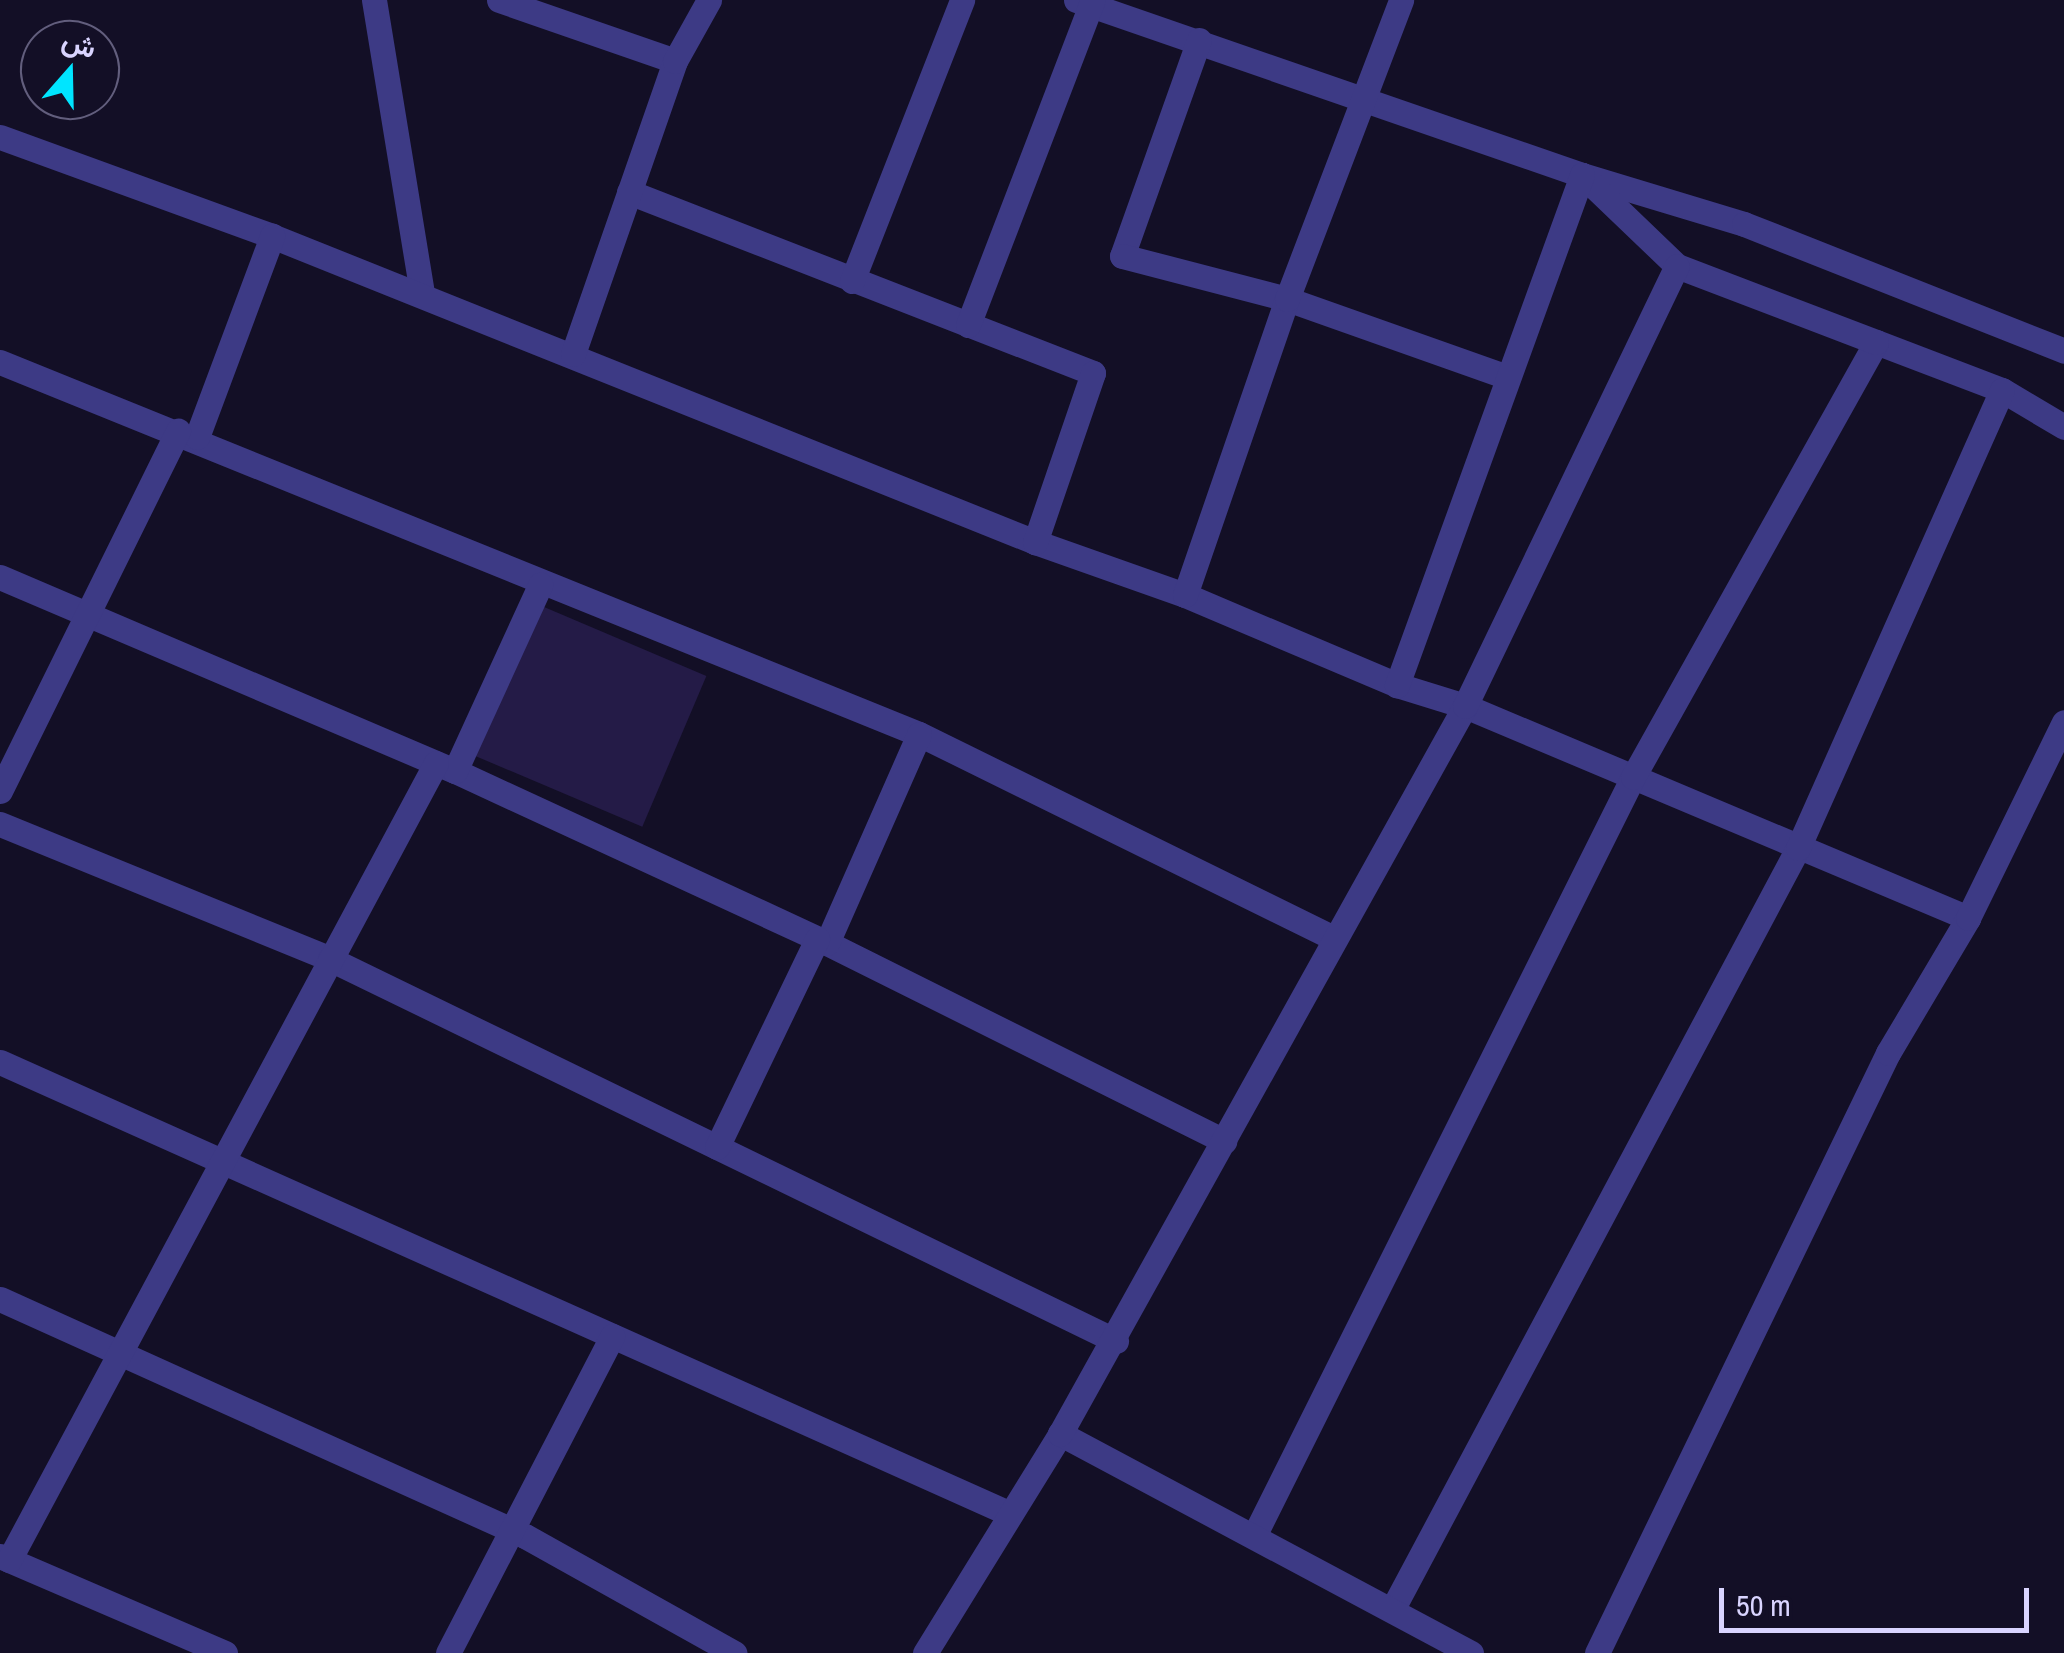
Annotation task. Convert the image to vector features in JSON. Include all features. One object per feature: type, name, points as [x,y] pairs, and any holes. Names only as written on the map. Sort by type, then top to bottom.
[{"type":"street","points":[[374,0],[422,294]]},
{"type":"street","points":[[499,0],[675,61]]},
{"type":"street","points":[[573,354],[675,61],[708,0]]},
{"type":"street","points":[[852,281],[962,0]]},
{"type":"street","points":[[1186,595],[1361,94],[1401,0]]},
{"type":"street","points":[[968,325],[1087,2],[1361,94],[1582,175],[1744,224],[2064,351]]},
{"type":"street","points":[[1200,40],[1122,256],[1287,299],[1504,376]]},
{"type":"street","points":[[0,137],[272,236],[1036,542],[1186,595],[1397,686],[1465,706],[1968,918]]},
{"type":"street","points":[[1582,175],[1677,266],[2002,390],[2064,427]]},
{"type":"street","points":[[1397,686],[1504,376],[1582,175]]},
{"type":"street","points":[[629,192],[1093,373],[1036,542]]},
{"type":"street","points":[[0,791],[87,612],[188,434],[272,236]]},
{"type":"street","points":[[925,1653],[1006,1512],[1060,1434],[1116,1341],[1334,938],[1465,706],[1677,266]]},
{"type":"street","points":[[1254,1536],[1633,777],[1876,342]]},
{"type":"street","points":[[0,362],[188,434],[540,585],[918,734],[1334,938]]},
{"type":"street","points":[[1392,1610],[1798,848],[2002,390]]},
{"type":"street","points":[[0,576],[446,767],[822,941],[1224,1141]]},
{"type":"street","points":[[225,1653],[4,1558],[119,1353],[330,959],[446,767],[540,585]]},
{"type":"street","points":[[1597,1653],[1888,1053],[1968,918],[2064,722]]},
{"type":"street","points":[[717,1147],[822,941],[918,734]]},
{"type":"street","points":[[0,824],[330,959],[1116,1341]]},
{"type":"street","points":[[0,1062],[1006,1512]]},
{"type":"street","points":[[0,1300],[512,1530],[734,1653]]},
{"type":"street","points":[[448,1653],[612,1336]]},
{"type":"street","points":[[1060,1434],[1472,1653]]},
{"type":"building","points":[[537,604],[706,676],[642,827],[473,755]]}]
